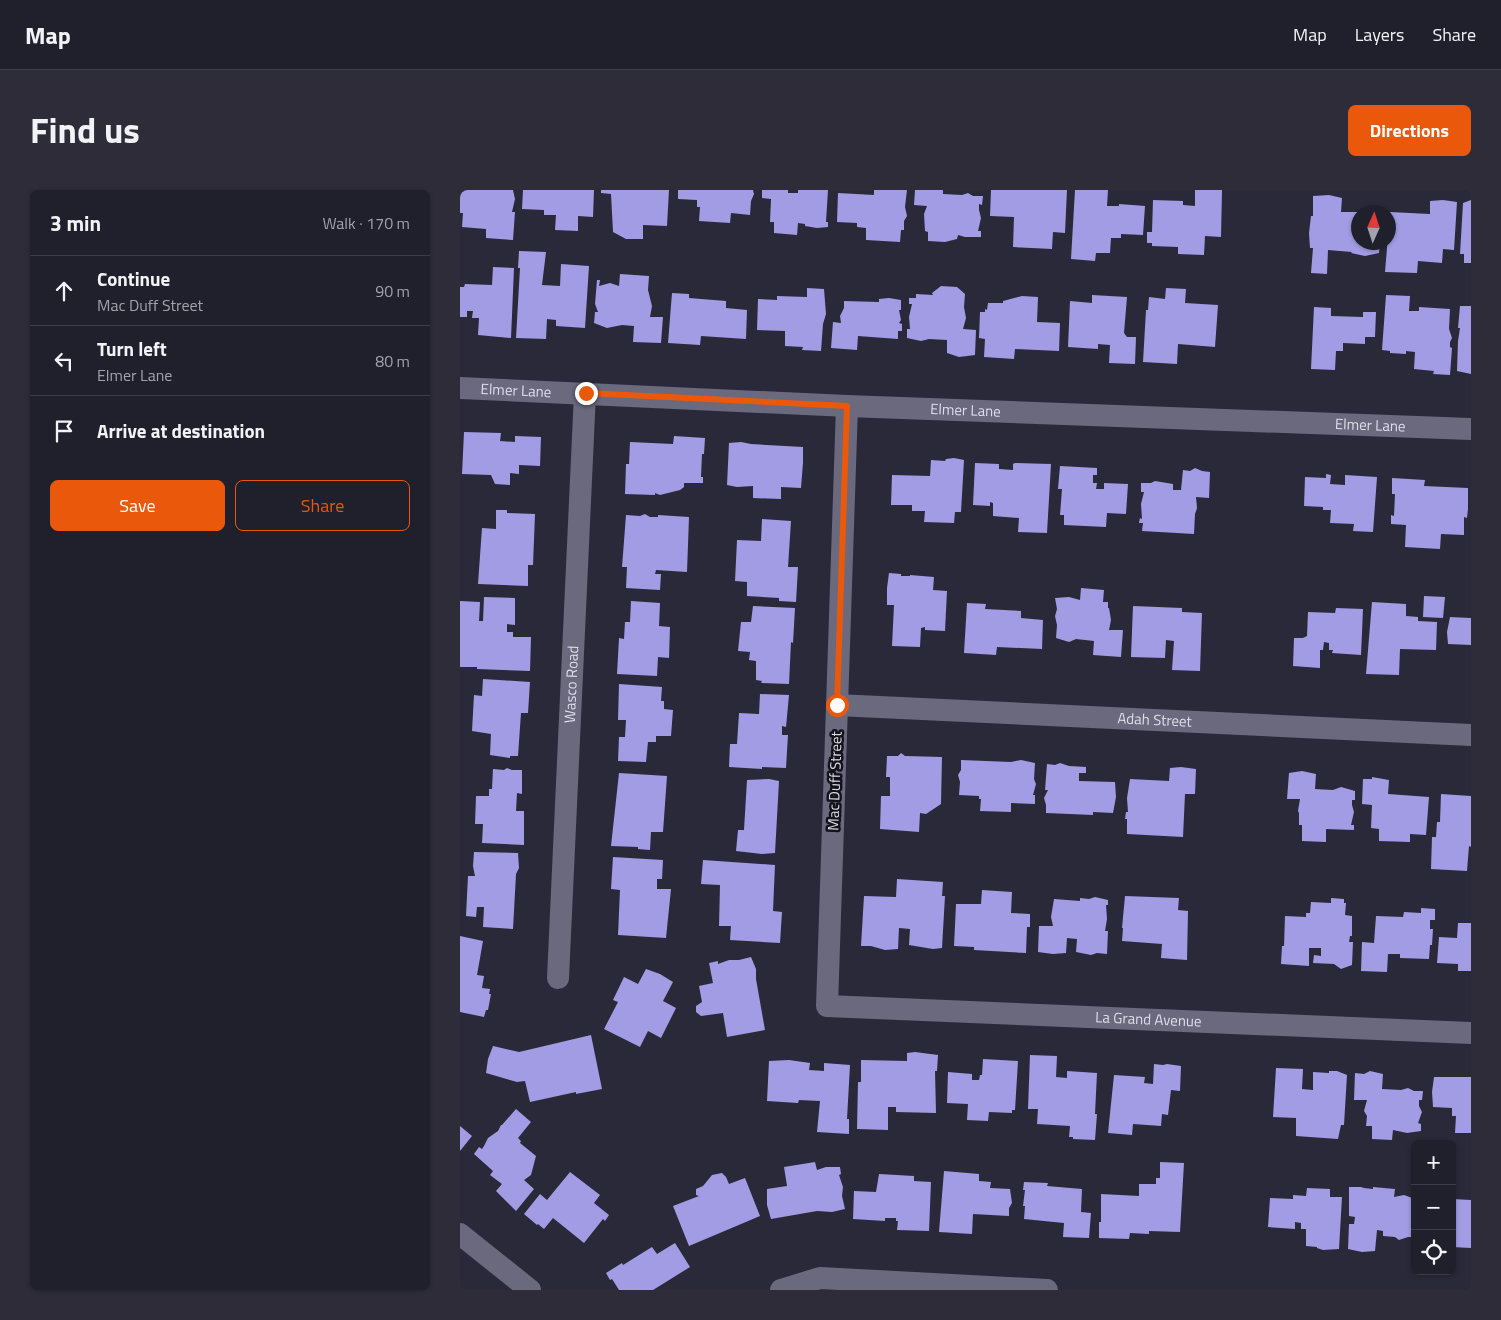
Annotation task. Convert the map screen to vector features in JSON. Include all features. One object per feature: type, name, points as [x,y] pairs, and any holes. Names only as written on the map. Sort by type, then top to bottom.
[{"type":"street","name":"Elmer Lane","points":[[460,388],[847,406],[1471,429]]},
{"type":"street","name":"Wasco Road","points":[[558,978],[586,393]]},
{"type":"street","name":"Mac Duff Street","points":[[827,1006],[847,406]]},
{"type":"street","name":"Adah Street","points":[[837,705],[1471,735]]},
{"type":"street","name":"La Grand Avenue","points":[[827,1006],[1471,1034]]},
{"type":"street","points":[[460,1234],[530,1290]]},
{"type":"street","points":[[781,1290],[820,1278],[1047,1290]]},
{"type":"building","points":[[460,190],[513,190],[515,199],[512,212],[515,212],[513,240],[486,238],[486,229],[462,227],[463,213],[460,213]]},
{"type":"building","points":[[523,190],[594,190],[593,217],[578,216],[578,231],[555,230],[556,215],[544,215],[544,210],[522,209]]},
{"type":"building","points":[[601,190],[669,190],[667,226],[643,225],[643,239],[626,239],[613,232],[611,194],[601,193]]},
{"type":"building","points":[[678,190],[753,190],[750,215],[731,213],[730,223],[699,221],[700,207],[697,207],[697,200],[678,199]]},
{"type":"building","points":[[762,190],[788,190],[788,193],[798,193],[798,190],[828,190],[826,222],[828,222],[828,227],[817,228],[798,223],[797,235],[774,233],[774,222],[770,222],[771,199],[762,198]]},
{"type":"building","points":[[874,190],[907,190],[905,207],[907,216],[904,221],[904,230],[901,230],[900,242],[866,240],[866,228],[857,227],[857,223],[837,222],[838,193],[874,195]]},
{"type":"building","points":[[915,190],[943,190],[943,194],[962,195],[968,193],[973,196],[983,196],[982,205],[979,204],[981,218],[978,231],[981,231],[981,237],[958,235],[957,239],[945,242],[928,241],[928,232],[925,231],[924,214],[927,206],[914,205]]},
{"type":"building","points":[[991,190],[1067,190],[1065,233],[1053,232],[1052,249],[1013,247],[1014,217],[990,216]]},
{"type":"building","points":[[1075,190],[1108,190],[1107,206],[1119,206],[1119,204],[1145,206],[1143,235],[1121,234],[1121,238],[1111,238],[1110,253],[1096,253],[1095,261],[1071,259]]},
{"type":"building","points":[[1195,190],[1222,190],[1221,237],[1205,236],[1204,255],[1178,254],[1178,247],[1152,246],[1152,243],[1147,243],[1147,232],[1152,232],[1153,200],[1183,201],[1183,205],[1195,206]]},
{"type":"building","points":[[1329,195],[1342,198],[1341,212],[1351,212],[1351,250],[1379,250],[1379,253],[1365,256],[1352,252],[1328,250],[1327,274],[1311,273],[1313,248],[1310,248],[1309,233],[1311,216],[1313,216],[1313,196]]},
{"type":"building","points":[[1471,200],[1471,263],[1464,263],[1464,254],[1460,254],[1463,203]]},
{"type":"building","points":[[1430,201],[1457,202],[1454,250],[1443,249],[1442,263],[1418,261],[1417,273],[1385,272],[1387,250],[1396,250],[1396,212],[1430,214]]},
{"type":"building","points":[[519,251],[546,252],[542,285],[560,286],[561,264],[589,266],[585,328],[556,326],[556,320],[547,319],[546,339],[516,338],[520,268],[518,268]]},
{"type":"building","points":[[493,267],[514,268],[511,338],[478,335],[479,318],[472,318],[473,311],[467,311],[467,317],[460,317],[460,287],[464,287],[465,284],[492,285]]},
{"type":"building","points":[[620,274],[649,276],[648,290],[652,306],[650,317],[663,317],[661,343],[633,342],[634,326],[622,325],[607,328],[594,323],[595,312],[598,312],[595,304],[597,280],[600,280],[599,286],[610,283],[619,286]]},
{"type":"building","points":[[941,286],[957,287],[965,294],[964,307],[966,318],[963,329],[976,330],[975,355],[959,357],[947,353],[947,340],[929,339],[921,341],[907,338],[907,329],[910,329],[909,317],[912,304],[909,304],[909,298],[916,298],[916,294],[933,295],[932,293]]},
{"type":"building","points":[[807,288],[824,289],[826,314],[823,324],[821,351],[802,350],[803,347],[785,346],[785,331],[757,330],[758,299],[777,300],[777,296],[807,297]]},
{"type":"building","points":[[1166,288],[1186,289],[1185,303],[1218,305],[1215,347],[1178,344],[1177,364],[1143,362],[1146,310],[1148,310],[1149,297],[1165,299]]},
{"type":"building","points":[[672,293],[689,294],[689,298],[726,301],[726,308],[747,310],[746,339],[701,336],[700,345],[668,343]]},
{"type":"building","points":[[1092,295],[1127,297],[1124,333],[1127,337],[1136,337],[1135,364],[1109,363],[1110,345],[1098,344],[1098,349],[1068,347],[1070,301],[1092,303]]},
{"type":"building","points":[[1386,295],[1410,296],[1409,311],[1419,311],[1419,307],[1450,309],[1449,329],[1452,338],[1450,347],[1452,348],[1450,375],[1433,374],[1434,371],[1414,369],[1415,352],[1406,351],[1406,354],[1390,353],[1390,351],[1382,350]]},
{"type":"building","points":[[1022,296],[1038,297],[1037,322],[1060,323],[1059,351],[1015,349],[1014,359],[984,357],[985,339],[979,338],[980,312],[985,312],[985,309],[987,310],[988,303],[1003,303],[1003,301]]},
{"type":"building","points":[[879,299],[901,300],[901,310],[899,310],[901,320],[899,323],[902,324],[902,331],[898,331],[898,339],[858,336],[857,350],[831,348],[833,322],[841,323],[840,316],[844,308],[844,301],[879,302]]},
{"type":"building","points":[[1460,306],[1471,306],[1471,374],[1457,371]]},
{"type":"building","points":[[1314,307],[1331,308],[1331,316],[1363,317],[1363,312],[1376,312],[1375,337],[1365,337],[1365,344],[1343,343],[1343,351],[1336,351],[1335,370],[1311,369]]},
{"type":"building","points":[[464,432],[501,433],[500,441],[515,442],[515,436],[541,437],[540,466],[519,465],[519,474],[510,473],[510,485],[495,484],[491,475],[462,474]]},
{"type":"building","points":[[674,436],[705,438],[704,454],[702,454],[701,477],[703,477],[703,483],[684,483],[684,487],[680,490],[660,495],[655,493],[655,495],[625,494],[626,464],[629,464],[630,442],[673,444]]},
{"type":"building","points":[[741,442],[803,447],[801,488],[781,487],[781,499],[753,498],[753,486],[737,487],[727,485],[729,443]]},
{"type":"building","points":[[946,459],[964,460],[961,512],[955,512],[954,523],[924,522],[925,511],[912,511],[912,505],[891,505],[892,475],[930,476],[931,460],[945,461]]},
{"type":"building","points":[[975,463],[999,464],[999,469],[1013,470],[1013,464],[1015,463],[1051,464],[1047,533],[1018,532],[1019,518],[993,516],[993,503],[990,502],[990,506],[973,505]]},
{"type":"building","points":[[1060,466],[1097,468],[1097,475],[1093,475],[1093,483],[1097,483],[1096,489],[1104,489],[1104,483],[1128,484],[1126,514],[1107,513],[1106,527],[1064,525],[1064,515],[1060,515],[1062,489],[1058,489]]},
{"type":"building","points":[[1195,468],[1210,472],[1209,498],[1196,497],[1197,508],[1194,534],[1142,531],[1143,523],[1139,523],[1140,518],[1142,519],[1141,504],[1144,492],[1141,492],[1141,483],[1155,481],[1173,484],[1173,490],[1181,490],[1183,470],[1190,471]]},
{"type":"building","points":[[1326,474],[1331,475],[1330,484],[1345,485],[1345,475],[1377,477],[1373,532],[1353,531],[1354,524],[1330,523],[1331,510],[1323,510],[1323,507],[1304,506],[1305,477],[1326,478]]},
{"type":"building","points":[[1392,478],[1425,480],[1424,486],[1468,488],[1468,509],[1467,518],[1464,517],[1464,535],[1441,534],[1440,549],[1405,547],[1406,525],[1391,524],[1391,515],[1394,516],[1395,494],[1392,494]]},
{"type":"building","points":[[496,510],[507,510],[507,513],[535,514],[533,565],[528,565],[528,586],[478,584],[482,528],[496,529]]},
{"type":"building","points":[[645,514],[650,517],[658,517],[658,515],[689,517],[687,572],[656,570],[655,574],[661,574],[660,590],[626,588],[627,567],[622,567],[626,515],[640,516]]},
{"type":"building","points":[[762,519],[791,521],[788,567],[798,567],[796,602],[779,601],[779,598],[747,596],[747,582],[735,581],[737,540],[761,541]]},
{"type":"building","points":[[889,573],[901,574],[901,576],[934,577],[933,590],[947,591],[945,631],[921,628],[920,647],[892,646],[894,605],[887,605]]},
{"type":"building","points":[[1081,588],[1104,590],[1103,602],[1108,602],[1111,620],[1109,630],[1123,630],[1121,657],[1093,655],[1094,641],[1076,639],[1069,642],[1056,638],[1057,625],[1055,616],[1057,609],[1055,598],[1069,597],[1080,600]]},
{"type":"building","points":[[1424,596],[1445,597],[1443,618],[1423,617]]},
{"type":"building","points":[[484,597],[515,598],[515,625],[507,624],[507,632],[513,632],[513,637],[531,637],[530,671],[460,667],[460,601],[480,602],[479,621],[483,621]]},
{"type":"building","points":[[631,601],[660,603],[659,626],[670,627],[669,658],[658,657],[657,676],[617,674],[619,638],[624,639],[625,622],[630,622]]},
{"type":"building","points":[[1372,602],[1406,604],[1406,616],[1418,617],[1418,621],[1437,622],[1436,650],[1400,649],[1399,675],[1366,674]]},
{"type":"building","points":[[967,603],[986,604],[985,609],[1021,611],[1021,618],[1043,620],[1042,649],[997,647],[996,655],[964,653]]},
{"type":"building","points":[[753,606],[795,608],[789,684],[761,683],[762,681],[756,680],[756,661],[749,660],[750,652],[738,651],[741,622],[751,622]]},
{"type":"building","points":[[1133,606],[1182,608],[1182,612],[1202,613],[1200,671],[1172,670],[1174,641],[1166,640],[1165,658],[1131,657]]},
{"type":"building","points":[[1336,608],[1363,609],[1361,655],[1332,653],[1333,650],[1329,650],[1329,643],[1324,642],[1323,650],[1320,650],[1320,668],[1293,666],[1294,638],[1307,636],[1308,612],[1335,613]]},
{"type":"building","points":[[1450,617],[1471,618],[1471,645],[1448,644],[1447,632]]},
{"type":"building","points":[[483,679],[530,682],[528,713],[521,713],[518,756],[510,756],[510,758],[490,755],[491,734],[472,731],[474,695],[482,696]]},
{"type":"building","points":[[619,684],[662,687],[661,701],[664,701],[664,709],[673,710],[671,736],[656,736],[656,742],[648,742],[646,762],[618,761],[619,737],[625,737],[626,720],[618,720]]},
{"type":"building","points":[[760,694],[789,695],[786,727],[782,726],[782,735],[788,735],[786,768],[729,767],[730,744],[737,744],[739,713],[759,714]]},
{"type":"building","points":[[901,753],[905,756],[942,757],[941,804],[926,814],[920,813],[919,832],[880,829],[881,796],[890,796],[890,777],[886,777],[887,756],[898,756]]},
{"type":"building","points":[[961,760],[1011,762],[1021,760],[1035,763],[1034,779],[1036,784],[1033,795],[1035,795],[1035,804],[1011,803],[1011,812],[980,811],[981,799],[979,799],[979,796],[959,795],[960,782],[958,775],[961,770]]},
{"type":"building","points":[[1060,763],[1069,766],[1086,767],[1086,773],[1079,773],[1079,781],[1115,782],[1116,797],[1113,813],[1093,812],[1093,815],[1046,813],[1044,798],[1048,790],[1045,790],[1047,764],[1055,765]]},
{"type":"building","points":[[507,768],[522,770],[522,794],[517,793],[516,811],[524,811],[524,845],[482,843],[483,824],[475,824],[476,796],[489,796],[489,789],[492,789],[493,769],[504,770]]},
{"type":"building","points":[[1170,768],[1196,769],[1195,794],[1185,794],[1183,837],[1127,834],[1127,819],[1125,819],[1126,812],[1128,812],[1127,798],[1130,779],[1169,781]]},
{"type":"building","points":[[1302,771],[1316,774],[1315,789],[1333,790],[1341,787],[1355,791],[1355,800],[1352,800],[1354,812],[1351,825],[1354,825],[1354,830],[1326,829],[1326,842],[1302,841],[1302,825],[1299,825],[1298,811],[1300,799],[1287,799],[1289,773]]},
{"type":"building","points":[[619,773],[667,776],[663,832],[651,832],[650,850],[638,849],[638,847],[611,846]]},
{"type":"building","points":[[1372,777],[1389,780],[1388,794],[1429,797],[1426,835],[1410,834],[1410,842],[1379,841],[1379,829],[1371,828],[1372,805],[1362,804],[1363,779],[1372,779]]},
{"type":"building","points":[[769,779],[779,781],[775,853],[762,854],[736,851],[738,830],[744,830],[747,780]]},
{"type":"building","points":[[1441,794],[1471,796],[1471,847],[1469,846],[1467,871],[1431,869],[1432,837],[1436,837],[1437,822],[1440,822]]},
{"type":"building","points":[[474,852],[518,853],[519,868],[516,874],[513,929],[483,927],[484,907],[477,907],[476,917],[466,916],[468,876],[475,876],[473,866]]},
{"type":"building","points":[[613,857],[663,860],[662,879],[657,879],[657,889],[671,889],[666,938],[618,935],[620,890],[611,889]]},
{"type":"building","points":[[703,860],[775,865],[773,911],[782,912],[780,943],[730,940],[731,926],[719,926],[720,885],[701,884]]},
{"type":"building","points":[[897,879],[943,882],[942,896],[945,896],[942,948],[933,949],[909,945],[910,929],[899,928],[898,949],[885,950],[871,946],[861,946],[864,896],[896,897]]},
{"type":"building","points":[[982,890],[1012,892],[1011,913],[1030,914],[1030,927],[1027,927],[1026,953],[974,950],[974,947],[954,946],[956,904],[981,904]]},
{"type":"building","points":[[1125,896],[1179,898],[1178,910],[1188,911],[1187,960],[1161,958],[1162,944],[1122,941]]},
{"type":"building","points":[[1095,897],[1108,900],[1108,905],[1106,905],[1107,919],[1105,931],[1108,931],[1107,954],[1097,953],[1091,955],[1076,952],[1077,939],[1067,938],[1066,953],[1038,952],[1039,926],[1053,926],[1051,917],[1054,899],[1080,901],[1080,898],[1089,899]]},
{"type":"building","points":[[1331,898],[1344,899],[1344,903],[1346,903],[1345,915],[1352,916],[1352,936],[1350,936],[1349,942],[1353,942],[1352,965],[1341,969],[1334,964],[1313,963],[1314,955],[1321,956],[1321,948],[1309,948],[1309,966],[1281,964],[1285,916],[1306,917],[1306,913],[1310,913],[1311,902],[1331,903]]},
{"type":"building","points":[[1421,908],[1435,909],[1435,920],[1430,920],[1430,929],[1433,929],[1429,959],[1400,958],[1400,954],[1388,954],[1387,972],[1361,971],[1362,942],[1374,943],[1376,916],[1403,917],[1404,912],[1421,913]]},
{"type":"building","points":[[1458,923],[1471,923],[1471,971],[1458,971],[1458,964],[1437,963],[1439,937],[1457,938]]},
{"type":"building","points":[[460,936],[483,941],[477,975],[484,976],[482,988],[490,989],[489,994],[491,994],[488,1010],[486,1010],[484,1017],[460,1012]]},
{"type":"building","points":[[751,957],[756,969],[765,1030],[727,1037],[723,1013],[701,1016],[696,1012],[696,1006],[702,1002],[699,986],[713,983],[709,963],[718,961],[718,964],[729,960]]},
{"type":"building","points":[[646,969],[660,974],[673,982],[663,1001],[676,1008],[661,1038],[648,1031],[640,1047],[604,1029],[618,1002],[613,1000],[624,977],[638,984]]},
{"type":"building","points":[[591,1035],[602,1089],[576,1094],[576,1092],[530,1102],[525,1081],[517,1082],[486,1073],[488,1059],[493,1046],[519,1052]]},
{"type":"building","points":[[915,1052],[938,1055],[937,1071],[935,1071],[936,1113],[896,1112],[896,1107],[888,1107],[888,1130],[857,1129],[858,1082],[861,1082],[861,1060],[907,1061],[907,1053]]},
{"type":"building","points":[[1030,1055],[1057,1056],[1056,1077],[1067,1078],[1067,1071],[1097,1073],[1095,1140],[1073,1139],[1073,1137],[1069,1137],[1070,1126],[1037,1124],[1038,1109],[1028,1109]]},
{"type":"building","points":[[983,1059],[1018,1061],[1015,1110],[1012,1110],[1012,1113],[989,1112],[988,1121],[967,1120],[968,1104],[947,1103],[948,1072],[972,1074],[972,1080],[979,1080],[980,1075],[982,1075]]},
{"type":"building","points":[[789,1060],[810,1063],[809,1070],[824,1071],[824,1063],[850,1065],[847,1119],[849,1119],[849,1134],[817,1132],[820,1101],[799,1100],[798,1103],[767,1101],[769,1061]]},
{"type":"building","points":[[1154,1064],[1181,1066],[1180,1091],[1171,1090],[1168,1115],[1162,1114],[1161,1126],[1133,1124],[1132,1135],[1108,1133],[1114,1075],[1145,1077],[1144,1083],[1153,1084]]},
{"type":"building","points":[[1276,1068],[1303,1069],[1302,1089],[1313,1090],[1313,1072],[1329,1073],[1329,1071],[1337,1071],[1347,1075],[1344,1125],[1341,1125],[1338,1139],[1296,1136],[1296,1118],[1273,1117]]},
{"type":"building","points":[[1370,1071],[1383,1074],[1382,1089],[1401,1090],[1408,1088],[1414,1091],[1423,1091],[1422,1100],[1419,1100],[1422,1112],[1418,1123],[1421,1124],[1421,1131],[1407,1133],[1393,1130],[1392,1140],[1372,1139],[1372,1126],[1366,1126],[1367,1116],[1364,1111],[1367,1100],[1354,1100],[1355,1073],[1364,1074]]},
{"type":"building","points":[[1434,1077],[1471,1077],[1471,1133],[1455,1133],[1456,1116],[1452,1116],[1452,1108],[1433,1107]]},
{"type":"building","points":[[516,1109],[531,1122],[518,1138],[521,1141],[520,1143],[536,1156],[531,1175],[524,1180],[534,1189],[516,1211],[496,1191],[502,1184],[490,1175],[493,1171],[474,1154],[479,1147],[482,1149],[488,1138],[498,1131]]},
{"type":"building","points":[[460,1126],[472,1136],[460,1151]]},
{"type":"building","points":[[815,1162],[817,1170],[826,1167],[840,1167],[841,1174],[839,1175],[843,1187],[842,1196],[845,1209],[832,1212],[817,1211],[771,1219],[767,1205],[767,1189],[787,1186],[784,1167]]},
{"type":"building","points":[[1160,1162],[1184,1163],[1180,1232],[1149,1231],[1149,1234],[1130,1233],[1129,1239],[1099,1238],[1101,1194],[1139,1196],[1139,1184],[1156,1184],[1156,1178],[1160,1178]]},
{"type":"building","points":[[944,1171],[979,1174],[979,1181],[991,1182],[990,1188],[1010,1189],[1012,1203],[1009,1208],[1009,1216],[973,1214],[972,1234],[939,1232]]},
{"type":"building","points":[[570,1172],[600,1195],[594,1203],[609,1215],[605,1221],[603,1219],[584,1243],[553,1218],[544,1229],[524,1214],[540,1194],[547,1200]]},
{"type":"building","points":[[722,1173],[729,1184],[745,1178],[760,1216],[689,1246],[673,1206],[699,1196],[696,1195],[696,1189],[703,1186],[712,1175]]},
{"type":"building","points":[[879,1174],[914,1176],[914,1181],[931,1182],[929,1231],[897,1230],[898,1221],[896,1221],[896,1218],[885,1218],[885,1221],[853,1219],[854,1191],[876,1192]]},
{"type":"building","points":[[1024,1182],[1048,1183],[1047,1186],[1082,1189],[1081,1212],[1091,1213],[1089,1238],[1063,1237],[1064,1223],[1024,1219]]},
{"type":"building","points":[[1349,1187],[1395,1189],[1394,1197],[1404,1195],[1411,1198],[1411,1237],[1399,1240],[1395,1237],[1383,1236],[1383,1231],[1377,1230],[1375,1251],[1362,1252],[1348,1249],[1349,1224],[1354,1224],[1355,1217],[1349,1216]]},
{"type":"building","points":[[1307,1188],[1330,1189],[1330,1197],[1342,1197],[1339,1249],[1323,1250],[1317,1247],[1306,1246],[1306,1229],[1301,1229],[1301,1223],[1295,1222],[1295,1229],[1268,1227],[1270,1198],[1293,1199],[1293,1195],[1306,1196]]},
{"type":"building","points":[[1456,1199],[1471,1200],[1471,1248],[1456,1247]]},
{"type":"building","points":[[675,1243],[690,1267],[653,1290],[619,1290],[606,1273],[652,1247],[657,1254]]},
{"type":"route","points":[[586,393],[847,406],[837,705]]}]
